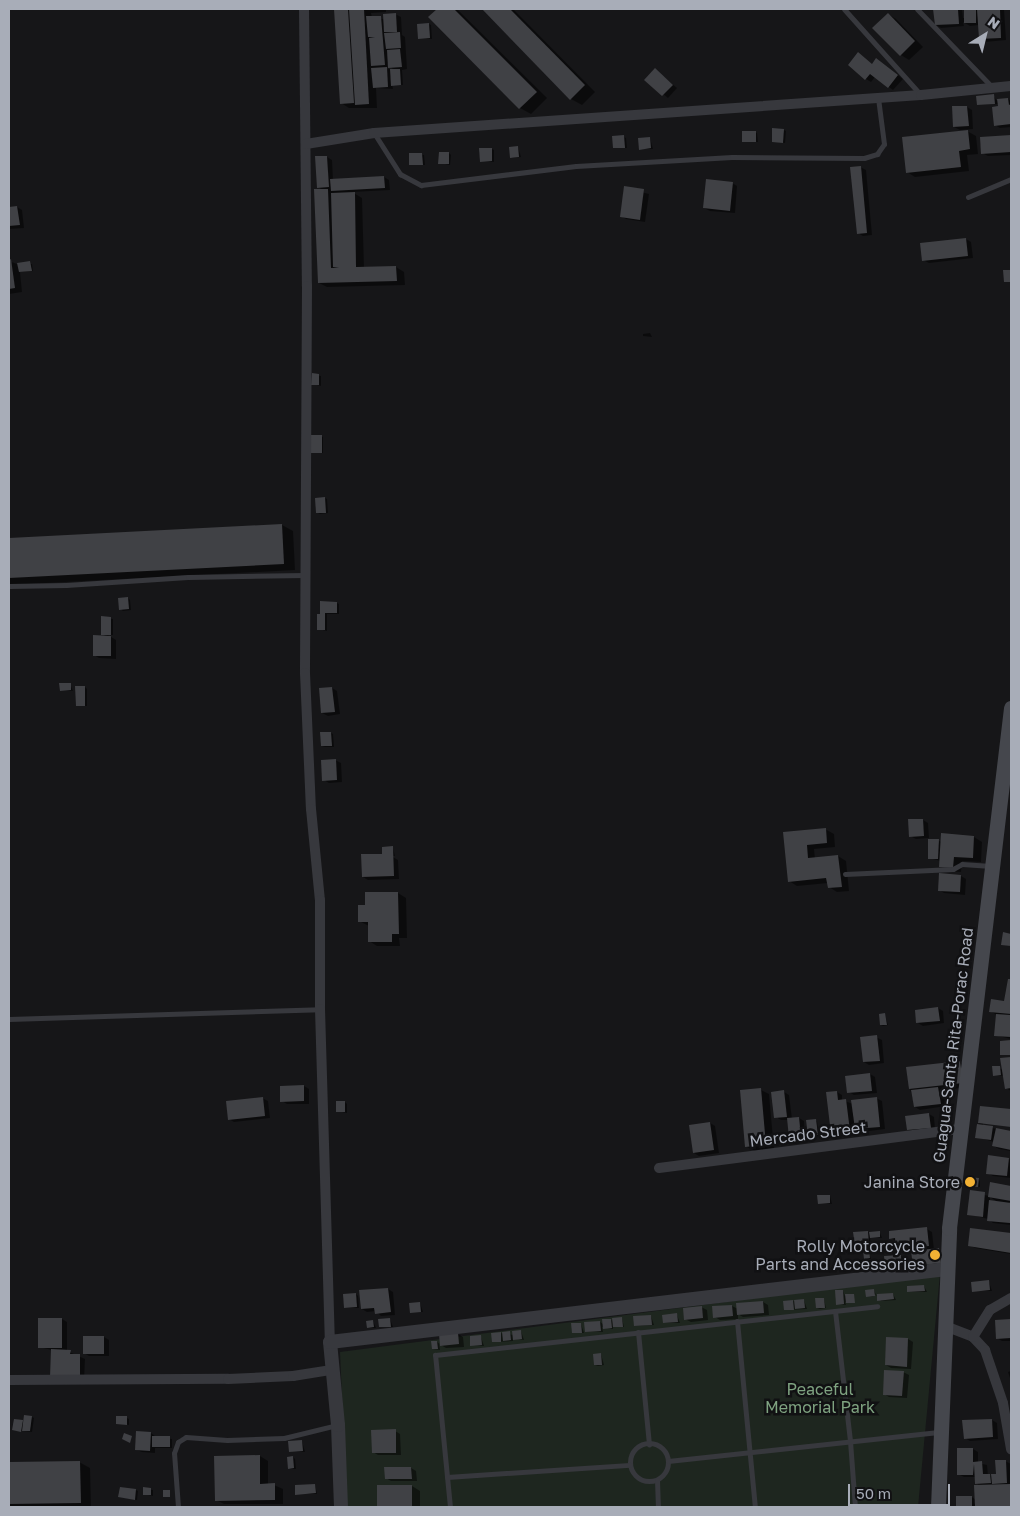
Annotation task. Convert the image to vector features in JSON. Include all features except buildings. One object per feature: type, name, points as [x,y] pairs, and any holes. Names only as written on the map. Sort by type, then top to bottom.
[{"type":"main road","name":"Guagua-Santa Rita-Porac Road","points":[[938,1507],[949,1228],[1011,708]]},
{"type":"street","points":[[304,9],[307,484],[305,673],[311,809],[320,900],[320,1009],[330,1342],[338,1425],[341,1507]]},
{"type":"street","points":[[306,144],[374,133],[921,95],[1011,86]]},
{"type":"street","name":"Mercado Street","points":[[659,1168],[961,1129]]},
{"type":"street","points":[[330,1342],[947,1269]]},
{"type":"street","points":[[973,1337],[990,1310],[1011,1298]]},
{"type":"street","points":[[945,1326],[973,1337],[985,1350],[1007,1404],[1011,1449]]},
{"type":"street","points":[[9,1380],[228,1379],[293,1376],[332,1370]]},
{"type":"lane","points":[[844,9],[921,95]]},
{"type":"lane","points":[[918,9],[994,88]]},
{"type":"lane","points":[[374,133],[400,174],[421,185],[576,166],[732,157],[864,158],[877,154],[884,144],[878,98]]},
{"type":"lane","points":[[968,197],[1011,179]]},
{"type":"lane","points":[[9,586],[66,585],[188,577],[305,575]]},
{"type":"lane","points":[[845,874],[953,869],[962,864],[992,866]]},
{"type":"lane","points":[[9,1019],[320,1009]]},
{"type":"lane","points":[[450,1507],[435,1355],[737,1320],[877,1306]]},
{"type":"lane","points":[[835,1311],[850,1441],[855,1507]]},
{"type":"lane","points":[[737,1320],[755,1507]]},
{"type":"lane","points":[[638,1332],[649,1444]]},
{"type":"lane","points":[[178,1507],[174,1453],[178,1442],[186,1437],[227,1440],[284,1438],[338,1425]]},
{"type":"lane","points":[[668,1461],[941,1432]]},
{"type":"lane","points":[[657,1480],[642,1480],[636,1476],[630,1465],[635,1450],[644,1444],[660,1447],[668,1461],[666,1470],[657,1480],[658,1507]]},
{"type":"lane","points":[[447,1477],[630,1465]]},
{"type":"green space","name":"Peaceful Memorial Park","points":[[940,1274],[918,1507],[347,1507],[340,1352]]},
{"type":"place","name":"Janina Store","points":[[970,1182]]},
{"type":"place","name":"Rolly Motorcycle Parts and Accessories","points":[[935,1255]]}]
